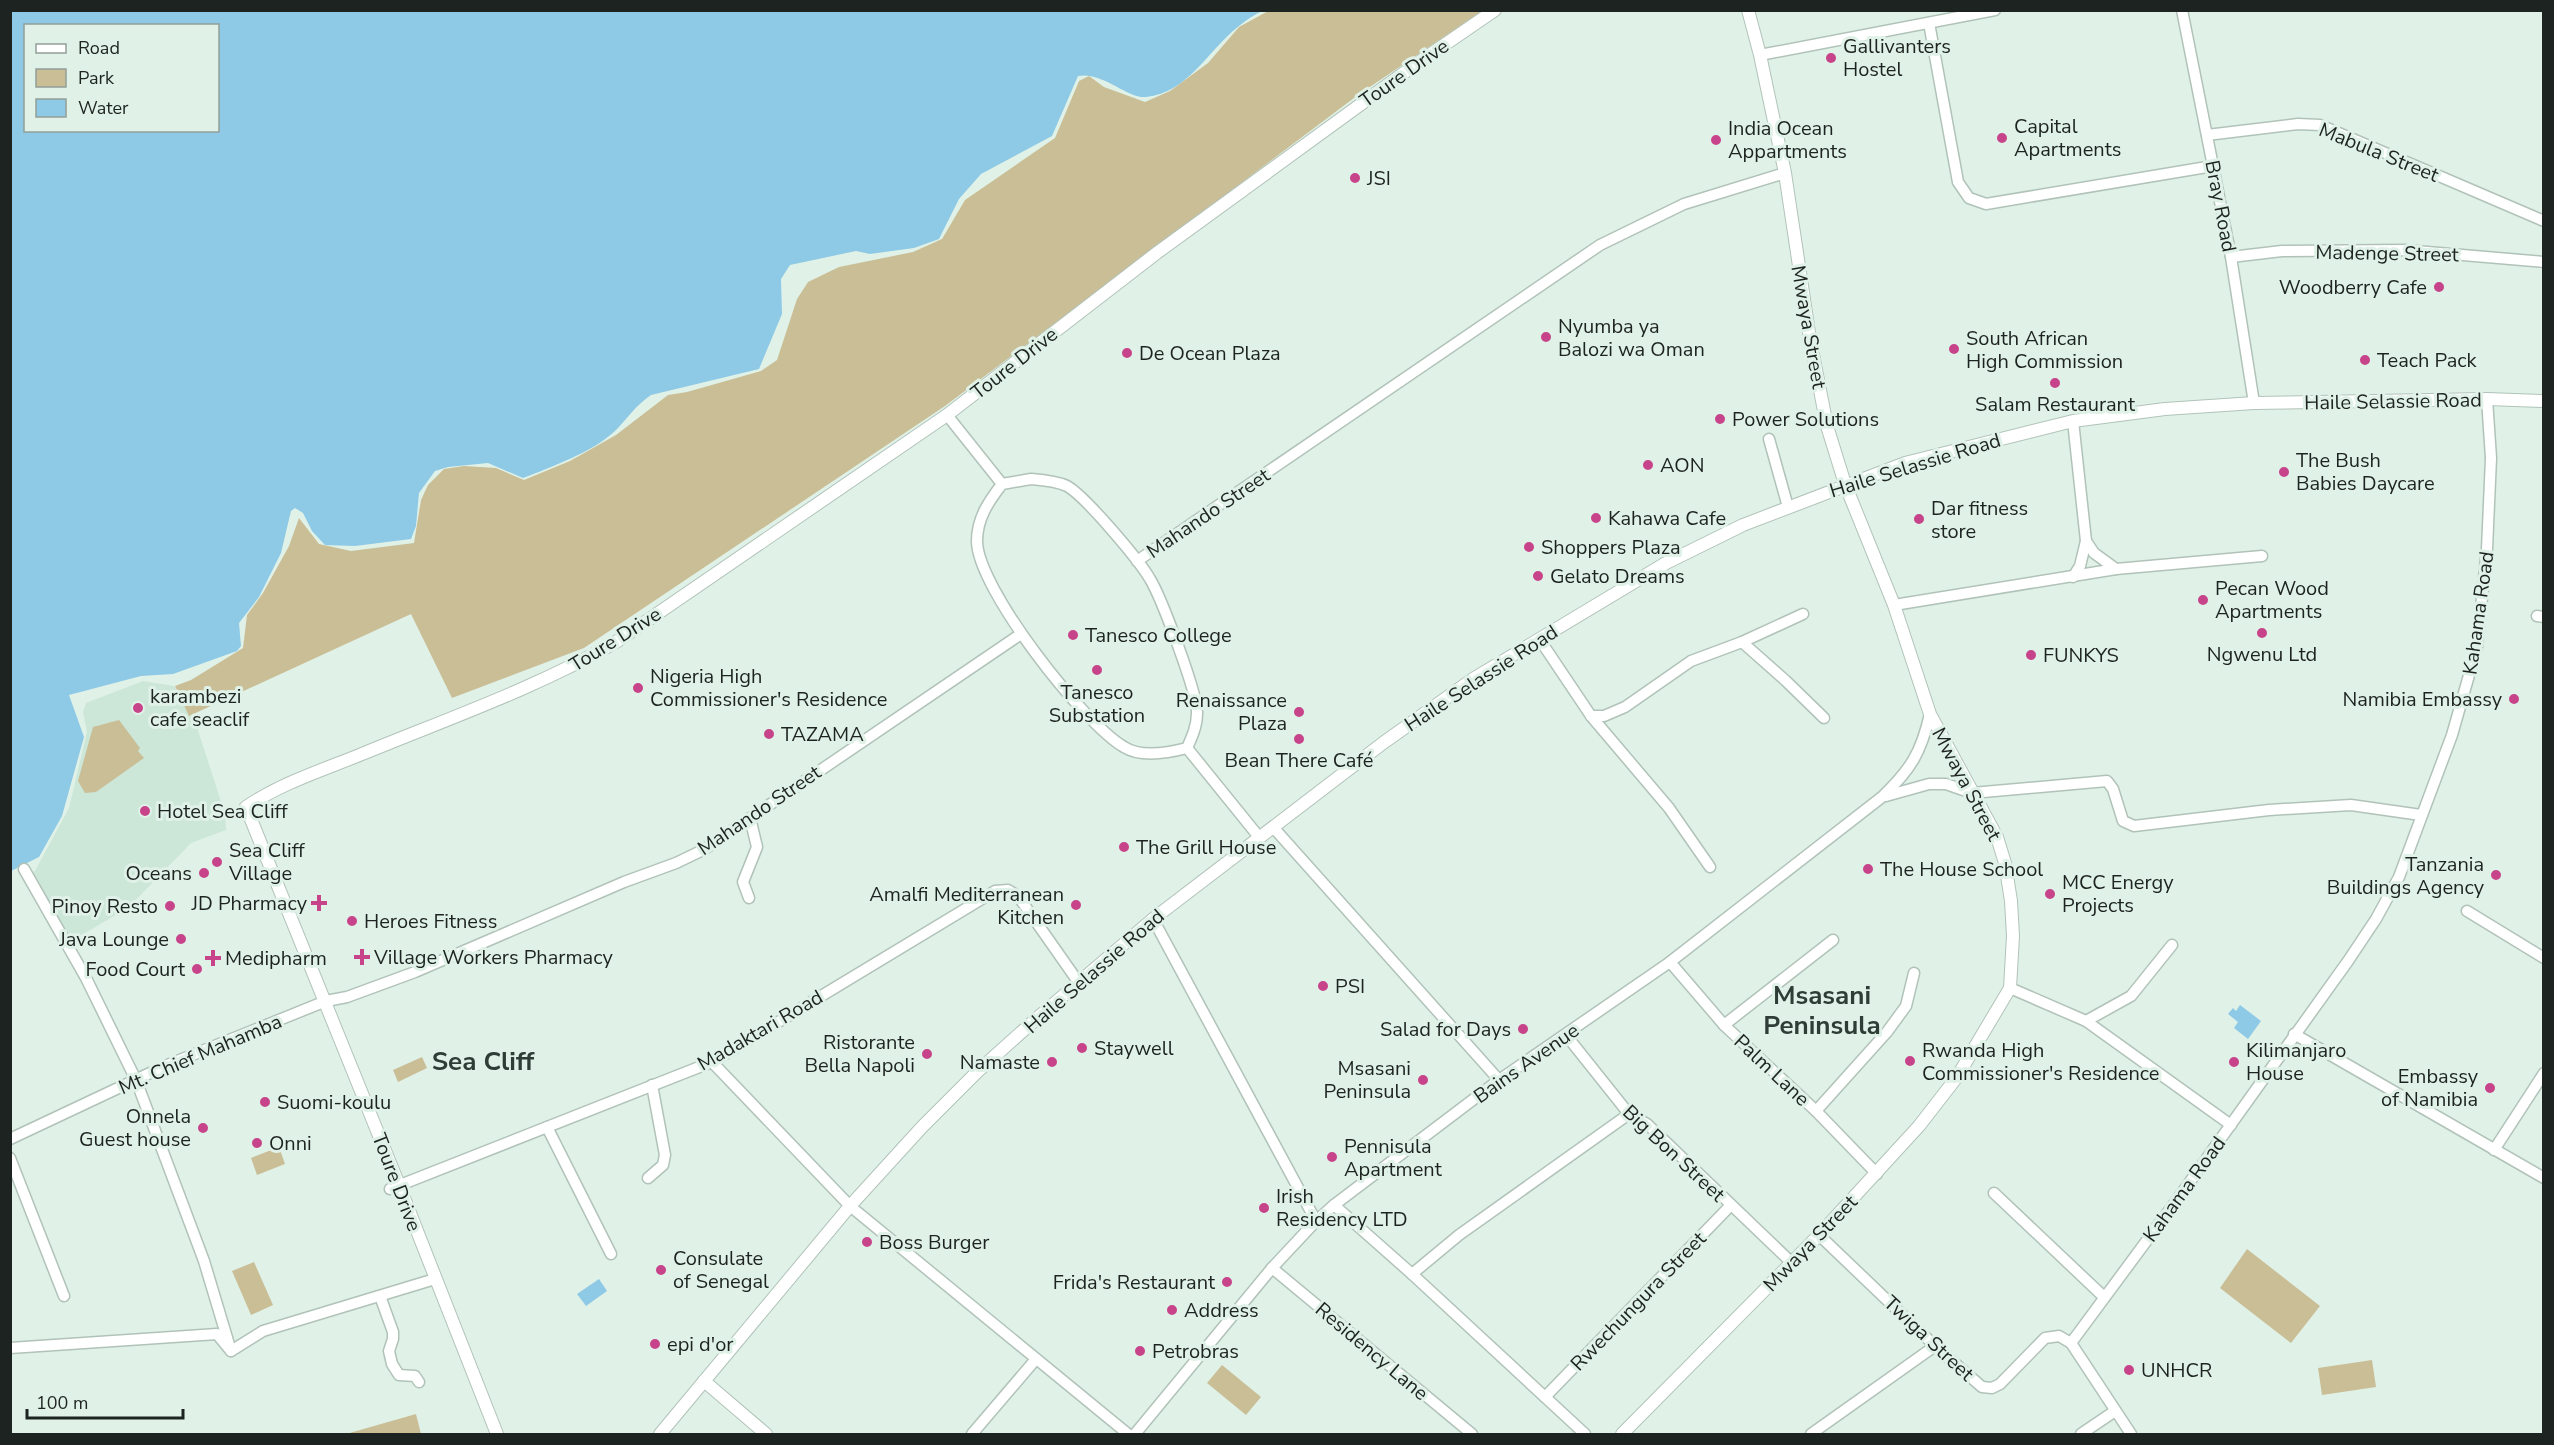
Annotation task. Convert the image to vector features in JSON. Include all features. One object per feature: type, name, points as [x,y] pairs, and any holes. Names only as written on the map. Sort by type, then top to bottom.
[{"type":"street","name":"Toure Drive","points":[[496,1434],[435,1279],[394,1187],[326,1001],[246,807],[264,795],[315,773],[571,668],[616,642],[947,415],[1158,252],[1412,67],[1495,10]]},
{"type":"street","name":"Mwaya Street","points":[[1622,1434],[1819,1235],[1919,1126],[1957,1077],[2010,988],[2013,936],[2005,863],[1997,837],[1930,714],[1894,605],[1845,484],[1827,426],[1810,339],[1785,172],[1748,10]]},
{"type":"street","points":[[1760,55],[1995,10]]},
{"type":"street","name":"Bray Road","points":[[2182,10],[2231,258],[2254,403]]},
{"type":"street","points":[[1929,23],[1958,182],[1969,198],[1986,204],[2213,166]]},
{"type":"street","name":"Mabula Street","points":[[2207,135],[2298,124],[2320,125],[2544,221]]},
{"type":"street","name":"Mahando Street","points":[[1002,484],[1031,479],[1067,486],[1082,499],[1137,561],[1600,245],[1684,204],[1785,172]]},
{"type":"street","name":"Madenge Street","points":[[2231,258],[2282,251],[2394,250],[2544,262]]},
{"type":"street","name":"Haile Selassie Road","points":[[660,1434],[850,1206],[922,1127],[977,1072],[1079,983],[1153,919],[1383,743],[1473,679],[1666,563],[1743,525],[1845,484],[1934,455],[2073,421],[2165,409],[2254,403],[2487,399],[2544,401]]},
{"type":"street","name":"Kahama Road","points":[[2071,1343],[2376,919],[2399,878],[2452,735],[2477,646],[2486,569],[2491,458],[2487,399]]},
{"type":"street","points":[[947,415],[1002,484],[988,503],[980,522],[977,543],[981,563],[1021,634],[1090,717],[1125,749],[1151,753],[1170,752],[1186,748],[1194,734],[1197,711],[1194,696],[1159,599],[1151,580],[1137,561]]},
{"type":"street","points":[[2073,421],[2086,541],[2080,566],[2073,577]]},
{"type":"street","points":[[1768,439],[1788,507]]},
{"type":"street","points":[[2086,541],[2094,553],[2116,569]]},
{"type":"street","points":[[1894,605],[2116,569],[2262,556]]},
{"type":"street","points":[[1591,716],[1604,716],[1625,707],[1691,661],[1742,642],[1803,614]]},
{"type":"street","name":"Mahando Street","points":[[326,1001],[347,997],[415,972],[703,850],[1021,634]]},
{"type":"street","points":[[1540,640],[1591,716],[1669,808],[1710,867]]},
{"type":"street","points":[[1742,642],[1824,718]]},
{"type":"street","name":"Bains Avenue","points":[[1135,1434],[1272,1268],[1316,1221],[1499,1080],[1670,962],[1882,797],[1905,775],[1914,762],[1921,747],[1930,714]]},
{"type":"street","points":[[1186,748],[1259,837]]},
{"type":"street","points":[[1882,797],[1929,784],[1946,784],[1972,793],[2107,781],[2113,789],[2123,820],[2134,826],[2269,810],[2351,805],[2421,815]]},
{"type":"street","points":[[749,898],[743,882],[757,847],[750,818]]},
{"type":"street","points":[[1273,827],[1499,1080]]},
{"type":"street","points":[[24,869],[86,978],[136,1080],[204,1261],[231,1351]]},
{"type":"street","name":"Madaktari Road","points":[[394,1187],[712,1062],[1001,890],[1008,890],[1018,896],[1079,983]]},
{"type":"street","points":[[2467,911],[2544,958]]},
{"type":"street","points":[[1153,919],[1316,1221]]},
{"type":"street","points":[[1724,1025],[1833,940]]},
{"type":"street","points":[[2086,1021],[2131,996],[2172,945]]},
{"type":"street","name":"Palm Lane","points":[[1670,962],[1724,1025],[1816,1111],[1877,1174]]},
{"type":"street","points":[[1816,1111],[1887,1032],[1906,1006],[1914,973]]},
{"type":"street","points":[[2010,988],[2086,1021],[2230,1125]]},
{"type":"street","name":"Mt. Chief Mahamba","points":[[10,1139],[165,1066],[326,1001]]},
{"type":"street","points":[[2294,1034],[2544,1178]]},
{"type":"street","name":"Big Bon Street","points":[[1566,1035],[1629,1114],[1647,1124],[1792,1263]]},
{"type":"street","points":[[712,1062],[850,1206],[1128,1434]]},
{"type":"street","points":[[2494,1150],[2544,1073]]},
{"type":"street","points":[[648,1178],[663,1165],[665,1155],[652,1085]]},
{"type":"street","points":[[1412,1274],[1459,1235],[1629,1114]]},
{"type":"street","points":[[546,1127],[611,1254]]},
{"type":"street","points":[[10,1158],[64,1296]]},
{"type":"street","points":[[1994,1193],[2104,1297]]},
{"type":"street","points":[[1334,1205],[1585,1434]]},
{"type":"street","name":"Rwechungura Street","points":[[1545,1397],[1731,1205]]},
{"type":"street","name":"Twiga Street","points":[[1819,1235],[1935,1346],[1982,1387],[1992,1388],[2000,1384],[2045,1338],[2059,1336],[2071,1343]]},
{"type":"street","name":"Residency Lane","points":[[1272,1268],[1472,1434]]},
{"type":"street","points":[[231,1351],[263,1331],[435,1279]]},
{"type":"street","points":[[380,1296],[393,1332],[389,1350],[392,1364],[399,1375],[415,1376],[419,1382]]},
{"type":"street","points":[[10,1348],[217,1334],[231,1351]]},
{"type":"street","points":[[2071,1343],[2131,1434]]},
{"type":"street","points":[[1811,1434],[1935,1346]]},
{"type":"street","points":[[972,1434],[1036,1359]]},
{"type":"street","points":[[704,1381],[766,1434]]},
{"type":"street","points":[[2081,1434],[2115,1411]]},
{"type":"shaded area","name":"Hotel Sea Cliff","points":[[143,681],[174,686],[195,721],[225,814],[226,830],[191,843],[129,907],[70,942],[31,873],[35,871],[69,808],[87,732],[83,712],[86,703]]},
{"type":"green space","points":[[1270,10],[1482,11],[1358,95],[945,406],[584,648],[452,698],[411,614],[189,716],[175,686],[191,680],[243,648],[247,615],[263,593],[289,546],[299,518],[319,544],[351,551],[414,543],[421,500],[428,485],[444,469],[464,466],[496,468],[524,480],[570,461],[616,435],[668,395],[687,392],[761,371],[777,360],[797,299],[808,282],[839,267],[913,252],[942,239],[965,200],[1055,138],[1079,81],[1089,76],[1104,87],[1145,102],[1170,91],[1208,63],[1239,27]]},
{"type":"green space","points":[[119,720],[140,748],[138,751],[144,758],[96,792],[85,793],[78,781],[93,727]]},
{"type":"green space","points":[[422,1057],[427,1068],[398,1082],[393,1070]]},
{"type":"green space","points":[[279,1147],[285,1164],[257,1175],[251,1158]]},
{"type":"green space","points":[[2247,1249],[2320,1306],[2291,1343],[2220,1288]]},
{"type":"green space","points":[[254,1262],[273,1305],[251,1315],[232,1271]]},
{"type":"green space","points":[[2372,1360],[2376,1387],[2322,1395],[2318,1368]]},
{"type":"green space","points":[[1222,1365],[1261,1397],[1246,1415],[1207,1383]]},
{"type":"green space","points":[[416,1414],[421,1434],[346,1434]]},
{"type":"water","points":[[11,11],[1262,11],[1228,35],[1186,79],[1161,94],[1139,96],[1096,77],[1078,76],[1052,136],[981,174],[959,199],[939,239],[914,248],[870,254],[856,251],[790,265],[781,279],[782,314],[759,369],[651,395],[606,439],[571,458],[523,478],[488,463],[448,467],[435,471],[419,493],[416,526],[411,539],[355,546],[325,545],[312,531],[303,513],[295,508],[291,511],[281,553],[259,597],[239,623],[241,646],[237,651],[173,674],[141,676],[69,695],[84,737],[62,816],[39,857],[11,871]]},
{"type":"water","points":[[2240,1005],[2261,1021],[2248,1039],[2234,1028],[2238,1022],[2228,1014],[2233,1008],[2236,1011]]},
{"type":"water","points":[[599,1279],[607,1291],[586,1306],[577,1294]]},
{"type":"place","name":"Gallivanters Hostel","points":[[1831,58]]},
{"type":"place","name":"Capital Apartments","points":[[2002,138]]},
{"type":"place","name":"India Ocean Appartments","points":[[1716,140]]},
{"type":"place","name":"JSI","points":[[1355,178]]},
{"type":"place","name":"Woodberry Cafe","points":[[2439,287]]},
{"type":"place","name":"Nyumba ya Balozi wa Oman","points":[[1546,337]]},
{"type":"place","name":"South African High Commission","points":[[1954,349]]},
{"type":"place","name":"De Ocean Plaza","points":[[1127,353]]},
{"type":"place","name":"Teach Pack","points":[[2365,360]]},
{"type":"place","name":"Salam Restaurant","points":[[2055,383]]},
{"type":"place","name":"Power Solutions","points":[[1720,419]]},
{"type":"place","name":"AON","points":[[1648,465]]},
{"type":"place","name":"The Bush Babies Daycare","points":[[2284,472]]},
{"type":"place","name":"Kahawa Cafe","points":[[1596,518]]},
{"type":"place","name":"Dar fitness store","points":[[1919,519]]},
{"type":"place","name":"Shoppers Plaza","points":[[1529,547]]},
{"type":"place","name":"Gelato Dreams","points":[[1538,576]]},
{"type":"place","name":"Pecan Wood Apartments","points":[[2203,600]]},
{"type":"place","name":"Ngwenu Ltd","points":[[2262,633]]},
{"type":"place","name":"Tanesco College","points":[[1073,635]]},
{"type":"place","name":"FUNKYS","points":[[2031,655]]},
{"type":"place","name":"Tanesco Substation","points":[[1097,670]]},
{"type":"place","name":"Nigeria High Commissioner's Residence","points":[[638,688]]},
{"type":"place","name":"Namibia Embassy","points":[[2514,699]]},
{"type":"place","name":"karambezi cafe seaclif","points":[[138,708]]},
{"type":"place","name":"Renaissance Plaza","points":[[1299,712]]},
{"type":"place","name":"TAZAMA","points":[[769,734]]},
{"type":"place","name":"Bean There Café","points":[[1299,739]]},
{"type":"place","name":"Hotel Sea Cliff","points":[[145,811]]},
{"type":"place","name":"The Grill House","points":[[1124,847]]},
{"type":"place","name":"Sea Cliff Village","points":[[217,862]]},
{"type":"place","name":"The House School","points":[[1868,869]]},
{"type":"place","name":"Oceans","points":[[204,873]]},
{"type":"place","name":"Tanzania Buildings Agency","points":[[2496,875]]},
{"type":"place","name":"MCC Energy Projects","points":[[2050,894]]},
{"type":"place","name":"JD Pharmacy","points":[[319,903]]},
{"type":"place","name":"Amalfi Mediterranean Kitchen","points":[[1076,905]]},
{"type":"place","name":"Pinoy Resto","points":[[170,906]]},
{"type":"place","name":"Heroes Fitness","points":[[352,921]]},
{"type":"place","name":"Java Lounge","points":[[181,939]]},
{"type":"place","name":"Village Workers Pharmacy","points":[[362,957]]},
{"type":"place","name":"Medipharm","points":[[213,958]]},
{"type":"place","name":"Food Court","points":[[197,969]]},
{"type":"place","name":"PSI","points":[[1323,986]]},
{"type":"place","name":"Salad for Days","points":[[1523,1029]]},
{"type":"place","name":"Staywell","points":[[1082,1048]]},
{"type":"place","name":"Ristorante Bella Napoli","points":[[927,1054]]},
{"type":"place","name":"Rwanda High Commissioner's Residence","points":[[1910,1061]]},
{"type":"place","name":"Namaste","points":[[1052,1062]]},
{"type":"place","name":"Kilimanjaro House","points":[[2234,1062]]},
{"type":"place","name":"Msasani Peninsula","points":[[1423,1080]]},
{"type":"place","name":"Embassy of Namibia","points":[[2490,1088]]},
{"type":"place","name":"Suomi-koulu","points":[[265,1102]]},
{"type":"place","name":"Onnela Guest house","points":[[203,1128]]},
{"type":"place","name":"Onni","points":[[257,1143]]},
{"type":"place","name":"Pennisula Apartment","points":[[1332,1157]]},
{"type":"place","name":"Irish Residency LTD","points":[[1264,1208]]},
{"type":"place","name":"Boss Burger","points":[[867,1242]]},
{"type":"place","name":"Consulate of Senegal","points":[[661,1270]]},
{"type":"place","name":"Frida's Restaurant","points":[[1227,1282]]},
{"type":"place","name":"Address","points":[[1172,1310]]},
{"type":"place","name":"epi d'or","points":[[655,1344]]},
{"type":"place","name":"Petrobras","points":[[1140,1351]]},
{"type":"place","name":"UNHCR","points":[[2129,1370]]},
{"type":"district","name":"Msasani Peninsula","points":[[1822,1010]]},
{"type":"district","name":"Sea Cliff","points":[[483,1061]]}]
